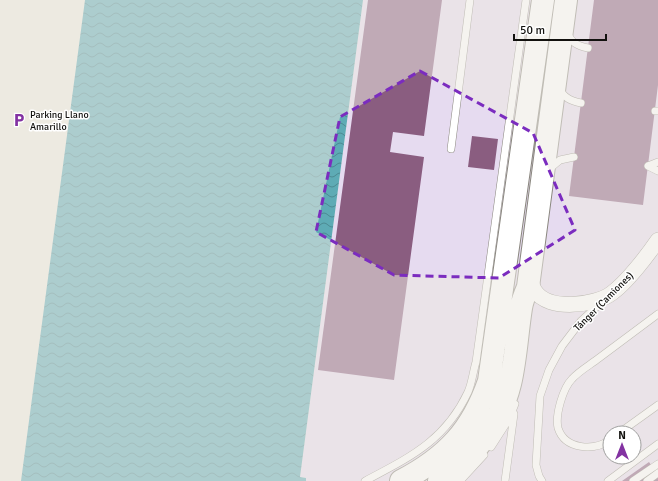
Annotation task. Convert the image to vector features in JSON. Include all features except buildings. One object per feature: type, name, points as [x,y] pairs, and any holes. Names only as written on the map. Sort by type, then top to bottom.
[{"type":"main road","points":[[402,481],[422,469],[452,445],[475,414],[483,399],[489,381],[543,0]]},
{"type":"main road","points":[[439,481],[474,452],[488,434],[497,418],[510,384],[521,306],[529,287],[542,177],[553,148],[555,79],[566,0]]},
{"type":"street","name":"Tánger (Camiones)","points":[[610,294],[632,272],[658,240]]},
{"type":"street","points":[[529,287],[540,297],[551,302],[564,305],[594,301],[610,294]]},
{"type":"lane","points":[[451,149],[470,0]]},
{"type":"lane","points":[[365,481],[410,457],[435,438],[454,417],[468,391],[476,362],[526,0]]},
{"type":"lane","points":[[563,21],[568,36],[575,44],[588,48]]},
{"type":"lane","points":[[555,79],[561,92],[571,101],[581,103]]},
{"type":"lane","points":[[542,177],[560,160],[574,157],[553,148]]},
{"type":"lane","points":[[658,162],[648,166],[658,171]]},
{"type":"lane","name":"Tánger (Camiones)","points":[[542,481],[536,465],[538,427],[540,396],[549,370],[562,346],[581,321],[610,294]]},
{"type":"lane","points":[[602,444],[587,448],[576,445],[562,435],[557,422],[562,397],[572,379],[658,314]]},
{"type":"lane","points":[[460,481],[497,440],[509,419],[517,398],[505,481]]},
{"type":"lane","points":[[630,425],[658,405]]},
{"type":"lane","points":[[608,481],[658,444]]},
{"type":"lane","points":[[633,481],[658,464]]},
{"type":"lane","points":[[647,481],[658,473]]},
{"type":"highlighted area","points":[[420,71],[533,133],[575,230],[499,278],[394,275],[316,232],[340,117]]},
{"type":"shaded area","points":[[363,0],[658,0],[658,481],[306,481],[306,478],[300,477]]},
{"type":"water","points":[[85,0],[363,0],[300,477],[306,478],[306,481],[21,481]]},
{"type":"place","name":"Parking Llano Amarillo","points":[[19,120]]}]
